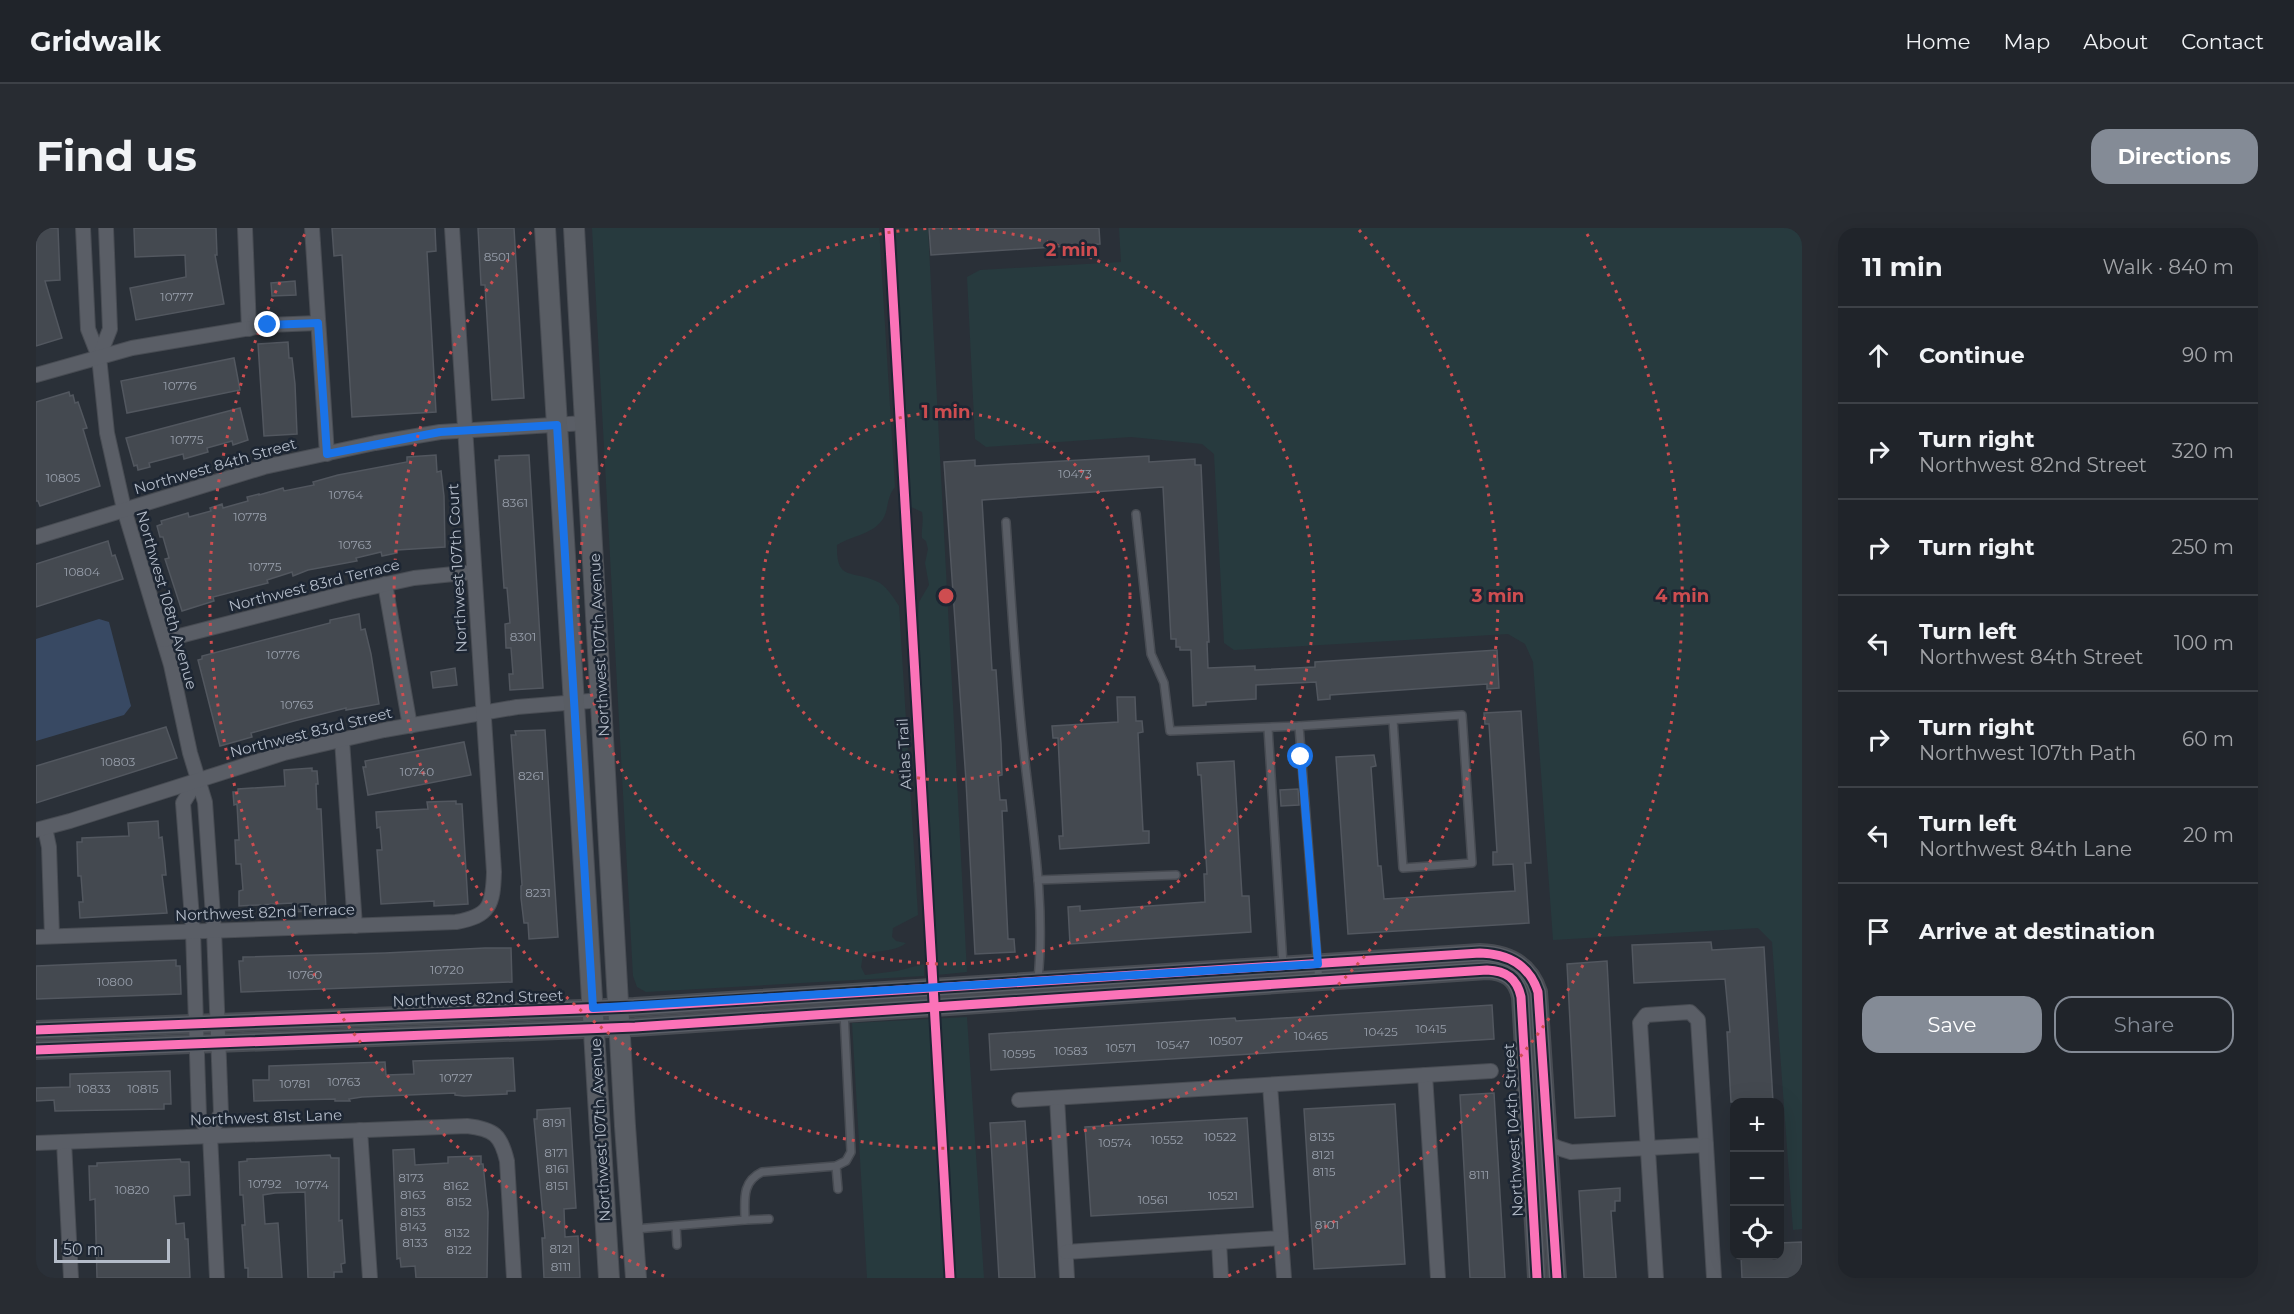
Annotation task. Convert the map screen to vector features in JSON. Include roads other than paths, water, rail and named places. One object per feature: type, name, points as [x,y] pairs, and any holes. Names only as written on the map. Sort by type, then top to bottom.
[{"type":"main road","name":"Northwest 107th Avenue","points":[[545,228],[609,1278]]},
{"type":"main road","name":"Northwest 107th Avenue","points":[[574,228],[636,1278]]},
{"type":"street","name":"Northwest 108th Avenue","points":[[83,228],[88,328],[99,357],[107,433],[124,509],[171,665],[197,780],[205,802],[214,930],[220,1113],[210,1135],[217,1278]]},
{"type":"street","name":"Northwest 108th Avenue","points":[[99,357],[110,329],[106,228]]},
{"type":"street","points":[[245,228],[249,329]]},
{"type":"street","points":[[312,228],[327,454]]},
{"type":"street","name":"Northwest 107th Court","points":[[453,228],[482,713],[494,873],[490,905]]},
{"type":"street","points":[[36,375],[132,348],[268,325],[318,323]]},
{"type":"street","name":"Northwest 84th Street","points":[[36,537],[264,467],[440,432],[585,423]]},
{"type":"street","name":"Northwest 83rd Terrace","points":[[164,640],[385,584],[414,578],[474,572]]},
{"type":"street","points":[[385,584],[410,726]]},
{"type":"street","name":"Northwest 83rd Street","points":[[40,829],[284,753],[410,726],[536,704],[602,700]]},
{"type":"street","points":[[342,740],[355,926]]},
{"type":"street","name":"Northwest 108th Avenue","points":[[197,780],[183,803],[193,932],[199,1116],[210,1135]]},
{"type":"street","points":[[40,829],[49,847],[52,936]]},
{"type":"street","name":"Northwest 82nd Terrace","points":[[36,937],[471,920],[482,915],[490,905]]},
{"type":"street","name":"Northwest 82nd Street","points":[[36,1030],[619,1007],[1480,953],[1498,954],[1514,960],[1521,976]]},
{"type":"street","points":[[36,1050],[620,1028],[1499,971],[1534,981],[1538,992],[1557,1278]]},
{"type":"street","name":"Northwest 104th Street","points":[[1521,976],[1537,1278]]},
{"type":"street","points":[[1656,1278],[1640,1023],[1646,1015],[1690,1012],[1698,1020],[1714,1278]]},
{"type":"street","points":[[1019,1100],[1491,1071]]},
{"type":"street","points":[[1425,1075],[1438,1278]]},
{"type":"street","points":[[1270,1084],[1284,1278]]},
{"type":"street","points":[[1057,1098],[1067,1278]]},
{"type":"street","name":"Northwest 81st Lane","points":[[36,1143],[467,1126],[484,1128],[496,1134],[503,1144],[507,1161],[514,1278]]},
{"type":"street","points":[[360,1130],[370,1278]]},
{"type":"street","points":[[64,1142],[71,1278]]},
{"type":"street","points":[[1549,1143],[1571,1152],[1706,1145]]},
{"type":"street","points":[[1066,1252],[1281,1238]]},
{"type":"street","points":[[1219,1242],[1221,1278]]},
{"type":"lane","points":[[1136,514],[1151,654],[1164,683],[1170,731],[1268,728],[1462,715],[1472,863],[1403,868],[1393,720]]},
{"type":"lane","points":[[1006,522],[1015,674],[1038,880],[1041,957],[1038,981]]},
{"type":"lane","points":[[1299,726],[1319,982]]},
{"type":"lane","points":[[1268,728],[1284,984]]},
{"type":"lane","points":[[1038,880],[1176,875]]},
{"type":"lane","points":[[745,1220],[745,1188],[753,1176],[762,1172],[836,1166],[846,1161],[851,1152],[844,1012]]},
{"type":"lane","points":[[836,1166],[838,1189]]},
{"type":"lane","points":[[633,1229],[769,1219]]},
{"type":"lane","points":[[676,1226],[677,1245]]},
{"type":"water","points":[[99,619],[109,622],[131,706],[124,715],[36,741],[36,639]]}]
